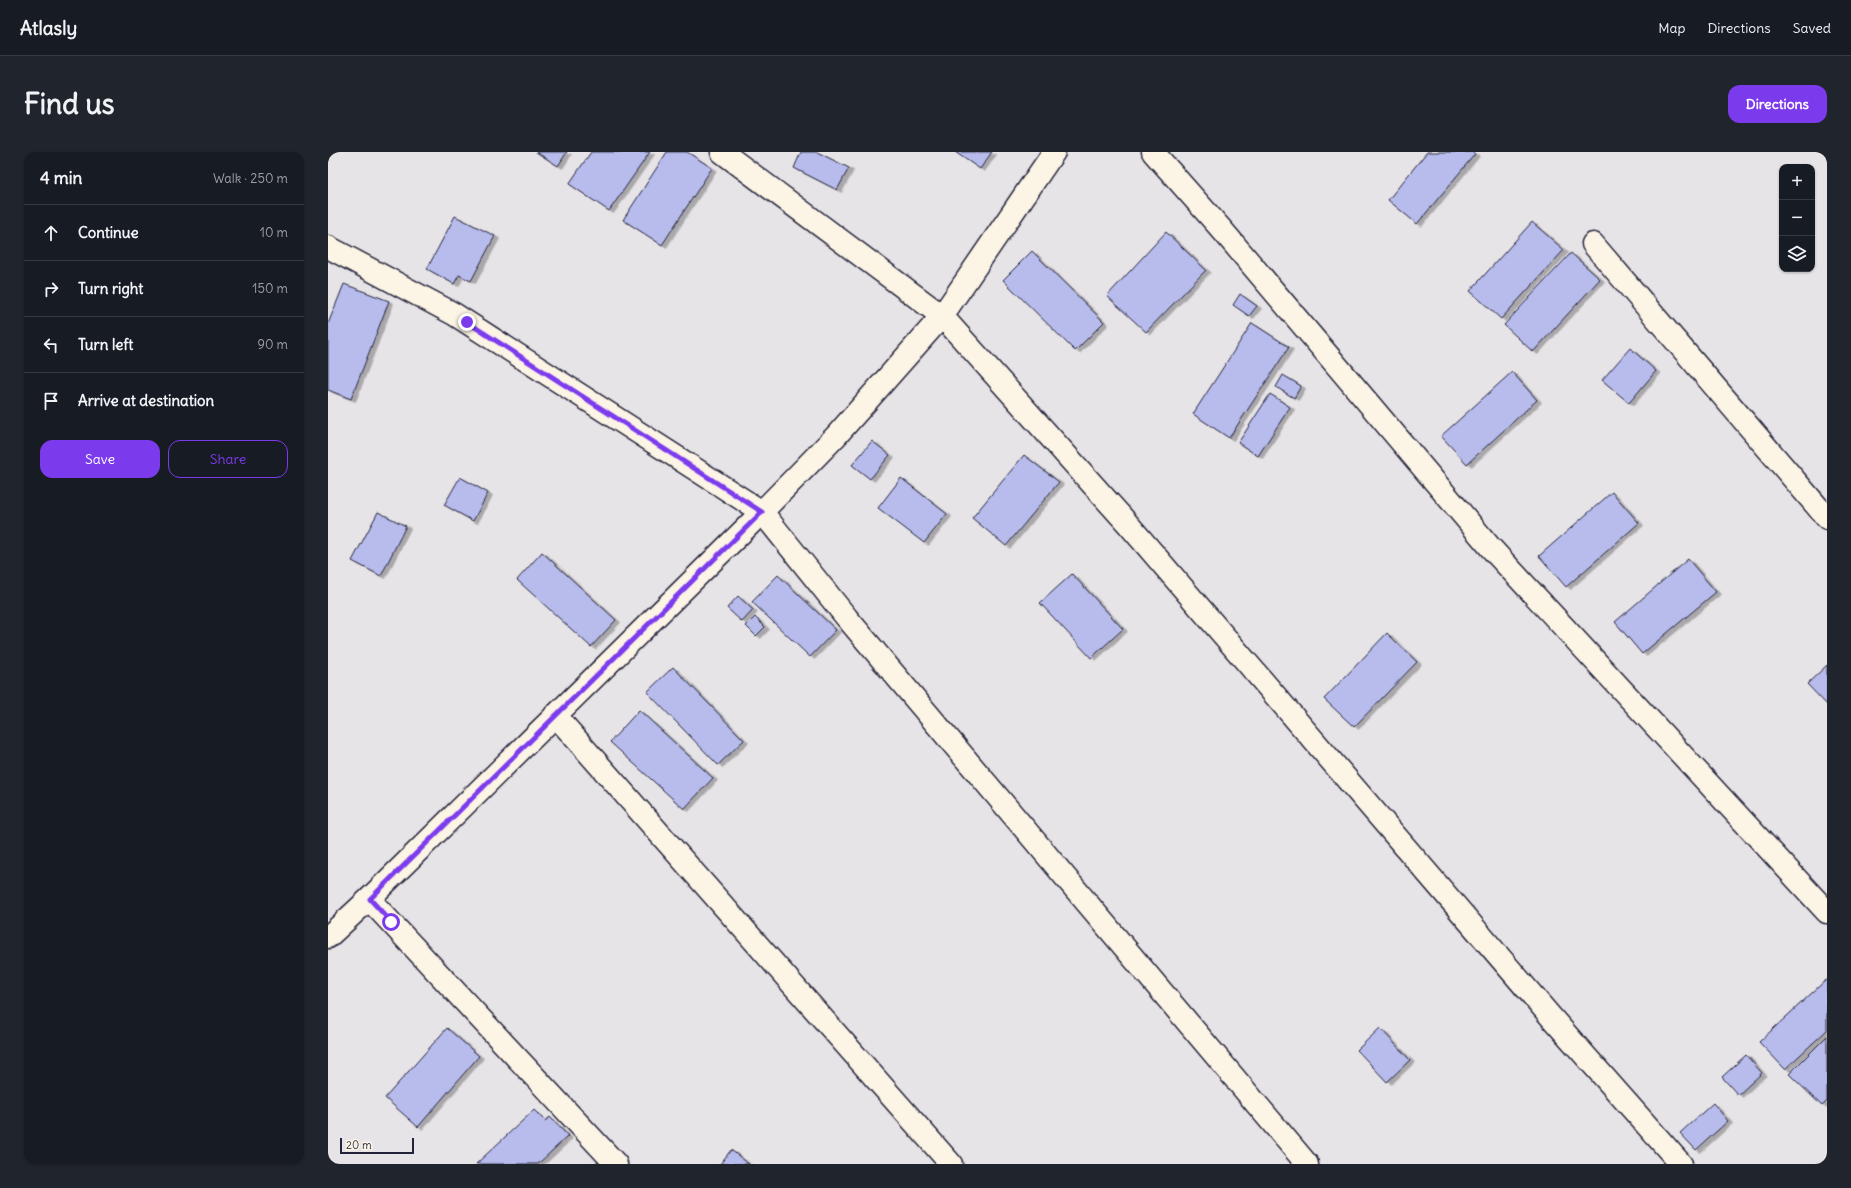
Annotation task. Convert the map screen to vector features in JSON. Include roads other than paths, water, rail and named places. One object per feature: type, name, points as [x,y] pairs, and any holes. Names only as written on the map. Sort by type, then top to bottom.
[{"type":"street","points":[[722,152],[942,316],[1128,524],[1546,1011],[1681,1164]]},
{"type":"street","points":[[328,937],[370,899],[762,512],[836,436],[942,316],[1054,152]]},
{"type":"street","points":[[1153,152],[1223,230],[1490,547],[1827,912]]},
{"type":"street","points":[[1592,244],[1827,518]]},
{"type":"street","points":[[328,247],[454,314],[762,512],[847,618],[1307,1164]]},
{"type":"street","points":[[555,715],[951,1164]]},
{"type":"street","points":[[370,899],[616,1164]]}]
